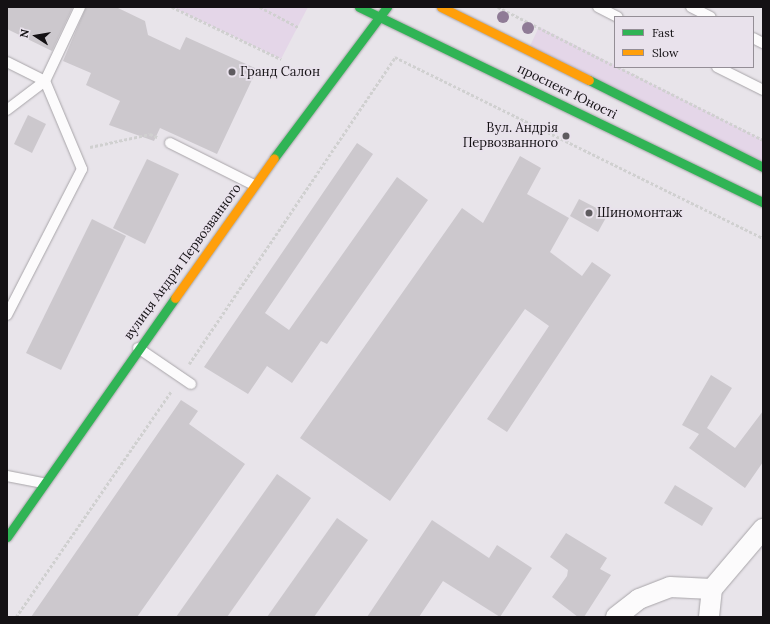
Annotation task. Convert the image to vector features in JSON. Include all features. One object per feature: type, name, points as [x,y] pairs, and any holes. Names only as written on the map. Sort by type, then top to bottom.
[{"type":"main road","name":"проспект Юності","points":[[359,7],[763,202]]},
{"type":"main road","name":"вулиця Андрія Первозванного","points":[[7,537],[137,348],[254,185],[387,7]]},
{"type":"main road","name":"проспект Юності","points":[[441,7],[763,167]]},
{"type":"street","points":[[709,617],[712,589],[763,529]]},
{"type":"street","points":[[616,617],[639,599],[670,587],[712,589]]},
{"type":"lane","points":[[7,110],[45,81],[80,7]]},
{"type":"lane","points":[[598,7],[616,16]]},
{"type":"lane","points":[[691,7],[709,16]]},
{"type":"lane","points":[[7,62],[45,81],[76,150],[82,169],[7,315]]},
{"type":"lane","points":[[719,68],[763,90]]},
{"type":"lane","points":[[170,144],[254,185]]},
{"type":"lane","points":[[137,348],[191,384]]},
{"type":"lane","points":[[7,476],[43,483]]},
{"type":"path","points":[[172,7],[281,59]]},
{"type":"path","points":[[260,7],[298,27]]},
{"type":"path","points":[[498,7],[614,65]]},
{"type":"path","points":[[16,617],[396,57],[763,238]]},
{"type":"path","points":[[620,68],[763,140]]},
{"type":"path","points":[[76,150],[150,134],[170,144]]},
{"type":"shaded area","points":[[172,7],[308,7],[281,59]]},
{"type":"shaded area","points":[[539,27],[614,65],[614,68],[620,68],[763,140],[763,167],[528,50]]},
{"type":"building","points":[[7,7],[73,7],[52,51],[7,29]]},
{"type":"building","points":[[86,7],[116,7],[145,21],[148,35],[180,50],[186,37],[257,69],[217,154],[160,128],[154,141],[109,125],[120,101],[86,85],[91,73],[63,61]]},
{"type":"building","points":[[28,115],[46,124],[32,153],[14,144]]},
{"type":"building","points":[[357,143],[373,154],[265,313],[289,330],[397,177],[428,200],[327,344],[321,341],[292,383],[267,366],[248,394],[204,367]]},
{"type":"building","points":[[520,156],[541,168],[527,194],[569,218],[550,252],[582,276],[592,262],[611,275],[507,432],[487,419],[549,326],[525,309],[390,501],[300,438],[462,208],[483,223]]},
{"type":"building","points":[[147,159],[179,174],[145,244],[113,228]]},
{"type":"building","points":[[579,199],[608,214],[598,232],[570,216]]},
{"type":"building","points":[[92,219],[126,236],[61,370],[26,353]]},
{"type":"building","points":[[711,375],[732,388],[707,428],[735,448],[763,411],[763,462],[745,488],[689,448],[699,434],[682,425]]},
{"type":"building","points":[[181,400],[198,411],[189,424],[245,464],[137,617],[31,617]]},
{"type":"building","points":[[277,474],[311,498],[227,617],[176,617]]},
{"type":"building","points":[[675,485],[713,508],[702,526],[664,503]]},
{"type":"building","points":[[337,518],[368,540],[314,617],[267,617]]},
{"type":"building","points":[[432,520],[489,558],[497,545],[532,568],[500,617],[443,581],[419,617],[367,617]]},
{"type":"building","points":[[566,533],[607,558],[600,569],[611,575],[584,617],[578,617],[552,597],[567,576],[568,570],[550,557]]},
{"type":"traffic: fast","points":[[359,7],[763,202]]},
{"type":"traffic: fast","points":[[274,158],[387,7]]},
{"type":"traffic: fast","points":[[589,80],[763,167]]},
{"type":"traffic: fast","points":[[7,537],[175,298]]},
{"type":"traffic: slow","points":[[441,7],[589,80]]},
{"type":"traffic: slow","points":[[175,298],[274,158]]},
{"type":"place","name":"Гранд Салон","points":[[232,72]]},
{"type":"place","name":"Вул. Андрія Первозванного","points":[[566,136]]},
{"type":"place","name":"Шиномонтаж","points":[[589,213]]}]
